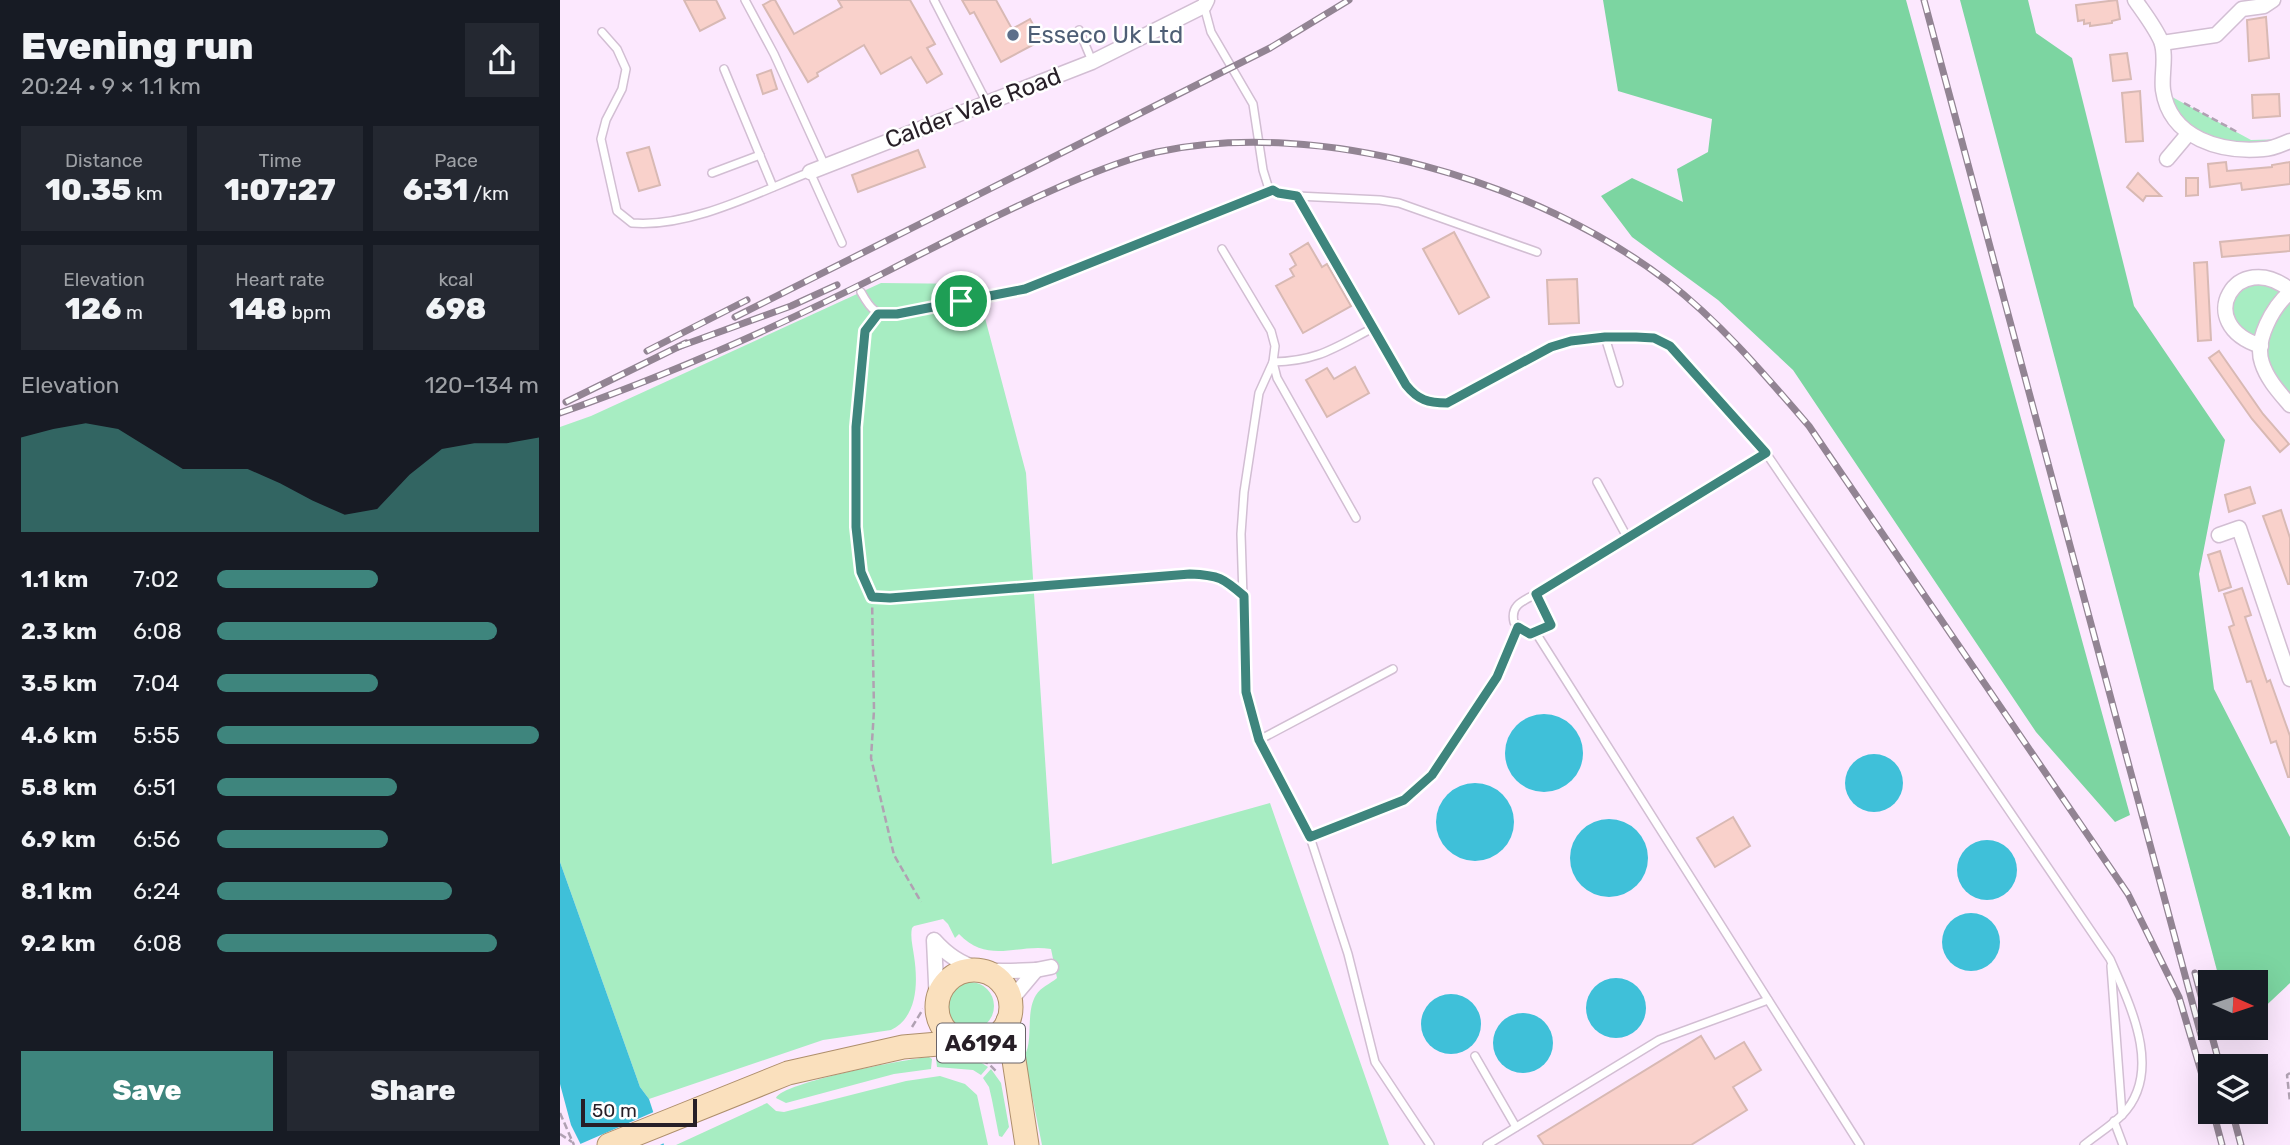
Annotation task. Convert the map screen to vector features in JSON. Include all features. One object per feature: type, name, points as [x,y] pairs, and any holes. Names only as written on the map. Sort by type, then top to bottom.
[{"type":"main road","name":"A6194","points":[[903,1047],[918,1036],[946,982],[955,975],[978,970],[999,980],[1006,990],[1009,1011],[999,1068],[1027,1145]]},
{"type":"main road","name":"A6194","points":[[610,1145],[788,1073],[903,1047],[976,1049],[998,1035],[1009,1011]]},
{"type":"main road","name":"A6194","points":[[927,1015],[951,1036],[976,1049],[999,1068]]},
{"type":"street","points":[[2135,0],[2162,43],[2163,92],[2171,113],[2188,134],[2215,146],[2238,149],[2267,149],[2290,141]]},
{"type":"street","points":[[2162,43],[2216,35],[2242,9],[2264,6],[2273,0]]},
{"type":"street","name":"Calder Vale Road","points":[[810,172],[1092,62],[1206,3]]},
{"type":"street","points":[[2167,159],[2188,134]]},
{"type":"street","points":[[2262,346],[2247,341],[2229,326],[2225,313],[2227,297],[2237,284],[2258,276],[2270,277],[2290,291],[2273,313],[2260,360],[2267,376],[2290,405]]},
{"type":"street","points":[[2219,535],[2239,528],[2290,680]]},
{"type":"street","points":[[927,1015],[932,933],[947,955],[978,970],[1036,970],[1051,967]]},
{"type":"street","points":[[1009,1011],[1036,970]]},
{"type":"lane","points":[[745,0],[774,54],[825,166]]},
{"type":"lane","points":[[934,0],[987,103]]},
{"type":"lane","points":[[1206,3],[1212,32],[1253,104],[1263,170],[1268,186],[1273,190],[1297,196],[1399,203],[1536,252]]},
{"type":"lane","points":[[1079,30],[1092,62]]},
{"type":"lane","points":[[601,32],[617,49],[626,69],[622,89],[606,120],[601,139],[617,211],[632,223],[668,223],[706,212],[810,172],[842,243]]},
{"type":"lane","points":[[724,69],[773,187]]},
{"type":"lane","points":[[712,173],[760,155]]},
{"type":"lane","points":[[861,292],[869,306],[878,314],[897,314],[1025,289],[1273,190]]},
{"type":"lane","points":[[1297,196],[1416,398],[1430,403],[1447,403],[1551,347],[1571,341],[1605,337],[1654,338],[1670,346],[1766,453],[2110,959],[2125,993],[2140,1042],[2143,1067],[2139,1086],[2122,1115],[2084,1145]]},
{"type":"lane","points":[[1222,249],[1271,331],[1275,346],[1273,362],[1259,393],[1244,492],[1241,534],[1246,692],[1259,740],[1310,837],[1348,954],[1375,1062],[1430,1145]]},
{"type":"lane","points":[[1273,362],[1316,357],[1373,328]]},
{"type":"lane","points":[[1605,337],[1619,383]]},
{"type":"lane","points":[[1273,362],[1277,378],[1356,519]]},
{"type":"lane","points":[[1536,594],[1551,625],[1536,633],[1526,633],[1514,622],[1513,610],[1517,604],[1766,453]]},
{"type":"lane","points":[[1597,482],[1628,537]]},
{"type":"lane","points":[[1310,837],[1404,800],[1432,775],[1497,677],[1518,627]]},
{"type":"lane","points":[[1536,633],[1860,1145]]},
{"type":"lane","points":[[1259,740],[1393,669]]},
{"type":"lane","points":[[2110,959],[2122,1115]]},
{"type":"lane","points":[[1487,1145],[1659,1040],[1768,1000]]},
{"type":"lane","points":[[1475,1056],[1516,1127]]},
{"type":"lane","points":[[2113,1122],[2123,1145]]},
{"type":"path","points":[[2163,92],[2240,134]]},
{"type":"path","points":[[878,314],[865,331],[856,427],[856,527],[861,572],[872,597],[874,710],[871,758],[894,855],[921,902]]},
{"type":"path","points":[[872,597],[890,598],[1190,574],[1214,575],[1244,596]]},
{"type":"path","points":[[976,1049],[999,1068]]},
{"type":"path","points":[[2290,1073],[2287,1075],[2290,1102]]},
{"type":"path","points":[[560,1113],[573,1144]]},
{"type":"path","points":[[560,1134],[573,1144]]},
{"type":"green space","points":[[1603,0],[1906,0],[2130,815],[2115,822],[2036,732],[1793,370],[1718,300],[1632,237],[1601,196],[1632,178],[1683,202],[1677,169],[1708,152],[1712,119],[1618,91]]},
{"type":"green space","points":[[1960,0],[2028,0],[2036,33],[2072,58],[2134,306],[2225,440],[2199,574],[2214,689],[2290,837],[2290,983],[2268,1004],[2268,970],[2217,970]]},
{"type":"green space","points":[[2163,92],[2251,140],[2290,139],[2267,149],[2188,134]]},
{"type":"green space","points":[[2247,279],[2290,290],[2290,405],[2277,390],[2261,346],[2238,335],[2227,297]]},
{"type":"green space","points":[[881,283],[976,284],[1026,473],[1052,864],[1270,803],[1389,1145],[1042,1145],[1024,1056],[1029,1043],[1033,1002],[1040,990],[1057,978],[1051,949],[981,949],[959,934],[955,938],[943,919],[912,928],[916,977],[914,998],[907,1017],[891,1030],[823,1040],[649,1099],[640,1087],[560,862],[560,427],[591,416]]},
{"type":"green space","points":[[970,982],[979,983],[987,989],[993,997],[993,1015],[987,1023],[979,1029],[970,1030],[961,1029],[953,1023],[947,1015],[946,1006],[947,997],[953,989],[961,983]]},
{"type":"green space","points":[[929,1057],[932,1059],[931,1069],[894,1074],[786,1103],[776,1098],[800,1085],[822,1079]]},
{"type":"green space","points":[[936,1058],[971,1059],[988,1067],[981,1075],[973,1070],[937,1067]]},
{"type":"green space","points":[[991,1069],[1001,1083],[1009,1127],[1002,1137],[999,1136],[989,1087],[983,1078]]},
{"type":"green space","points":[[940,1076],[965,1084],[977,1095],[988,1145],[676,1145],[767,1103],[776,1111],[784,1112],[906,1081]]},
{"type":"water","points":[[1544,714],[1559,717],[1571,726],[1580,738],[1583,753],[1580,768],[1571,780],[1559,789],[1544,792],[1529,789],[1517,780],[1508,768],[1505,753],[1508,738],[1517,726],[1529,717]]},
{"type":"water","points":[[1868,754],[1880,754],[1890,758],[1899,767],[1903,789],[1895,804],[1880,812],[1868,812],[1858,808],[1849,799],[1845,789],[1845,777],[1849,767],[1858,758]]},
{"type":"water","points":[[1475,783],[1490,786],[1502,795],[1511,807],[1514,822],[1511,837],[1502,849],[1490,858],[1475,861],[1460,858],[1448,849],[1439,837],[1436,822],[1439,807],[1448,795],[1460,786]]},
{"type":"water","points":[[1609,819],[1624,822],[1636,831],[1645,843],[1648,858],[1645,873],[1636,885],[1624,894],[1609,897],[1594,894],[1582,885],[1573,873],[1570,858],[1573,843],[1582,831],[1594,822]]},
{"type":"water","points":[[1987,840],[2008,849],[2017,870],[2008,891],[1987,900],[1966,891],[1957,870],[1966,849]]},
{"type":"water","points":[[560,862],[640,1087],[649,1099],[664,1145],[581,1145],[571,1125],[560,1084]]},
{"type":"water","points":[[1965,913],[1977,913],[1987,917],[1996,926],[2000,948],[1992,963],[1977,971],[1965,971],[1955,967],[1946,958],[1942,948],[1942,936],[1946,926],[1955,917]]},
{"type":"water","points":[[1616,978],[1637,987],[1646,1008],[1637,1029],[1616,1038],[1595,1029],[1586,1008],[1595,987]]},
{"type":"water","points":[[1451,994],[1472,1003],[1481,1024],[1472,1045],[1451,1054],[1430,1045],[1421,1024],[1430,1003]]},
{"type":"water","points":[[1523,1013],[1544,1022],[1553,1043],[1544,1064],[1523,1073],[1502,1064],[1493,1043],[1502,1022]]},
{"type":"pier","points":[[656,1111],[666,1142],[660,1145],[578,1145]]},
{"type":"building","points":[[684,0],[716,0],[725,18],[700,31]]},
{"type":"building","points":[[775,0],[794,34],[842,7],[838,0],[910,0],[935,44],[927,48],[942,74],[927,83],[911,57],[881,74],[864,45],[817,73],[818,76],[808,82],[763,5]]},
{"type":"building","name":"Esseco Uk Ltd","points":[[962,0],[996,0],[1012,29],[1030,19],[1042,40],[1001,62],[974,12],[970,14]]},
{"type":"building","points":[[2117,0],[2120,19],[2090,26],[2090,23],[2084,24],[2084,20],[2078,21],[2076,5]]},
{"type":"building","points":[[2266,17],[2269,58],[2249,61],[2247,20]]},
{"type":"building","points":[[2127,53],[2131,79],[2113,81],[2110,55]]},
{"type":"building","points":[[771,70],[777,89],[763,94],[757,75]]},
{"type":"building","points":[[2140,91],[2143,141],[2126,142],[2122,93]]},
{"type":"building","points":[[2279,94],[2280,116],[2253,118],[2252,95]]},
{"type":"building","points":[[649,147],[660,185],[639,191],[627,153]]},
{"type":"building","points":[[918,150],[925,167],[858,192],[852,175]]},
{"type":"building","points":[[2226,162],[2227,171],[2272,167],[2290,162],[2290,184],[2242,190],[2241,183],[2210,187],[2208,164]]},
{"type":"building","points":[[2138,173],[2161,196],[2146,196],[2143,201],[2127,187]]},
{"type":"building","points":[[2186,178],[2198,178],[2198,195],[2186,196]]},
{"type":"building","points":[[1454,232],[1489,297],[1459,314],[1423,249]]},
{"type":"building","points":[[2290,235],[2290,251],[2222,257],[2220,242]]},
{"type":"building","points":[[1308,243],[1322,267],[1327,264],[1351,306],[1303,333],[1276,286],[1294,276],[1290,269],[1296,265],[1290,254]]},
{"type":"building","points":[[2207,262],[2211,340],[2198,341],[2194,263]]},
{"type":"building","points":[[1577,279],[1579,323],[1549,324],[1547,280]]},
{"type":"building","points":[[2219,351],[2263,414],[2289,444],[2280,452],[2252,419],[2209,358]]},
{"type":"building","points":[[1355,367],[1369,393],[1327,417],[1306,380],[1327,368],[1334,379]]},
{"type":"building","points":[[2250,487],[2255,503],[2229,512],[2225,495]]},
{"type":"building","points":[[2281,510],[2290,538],[2290,584],[2263,516]]},
{"type":"building","points":[[2220,551],[2231,587],[2219,591],[2208,555]]},
{"type":"building","points":[[2242,588],[2251,615],[2245,617],[2267,682],[2270,680],[2290,736],[2290,777],[2276,741],[2271,743],[2251,681],[2247,682],[2229,627],[2234,625],[2224,594]]},
{"type":"building","points":[[1733,817],[1750,846],[1715,867],[1697,838]]},
{"type":"building","points":[[1701,1036],[1715,1059],[1744,1042],[1761,1070],[1733,1087],[1747,1110],[1691,1145],[1544,1145],[1538,1136]]},
{"type":"railway","points":[[735,317],[1270,48],[1349,0]]},
{"type":"railway","points":[[1924,0],[2198,1024]]},
{"type":"railway","points":[[560,413],[683,366],[763,331],[1064,185],[1110,166],[1157,152],[1220,143],[1287,143],[1355,151],[1424,166],[1491,187],[1555,214],[1614,245],[1667,281],[1724,332],[1809,426],[2128,894],[2179,997],[2198,1061]]},
{"type":"railway","points":[[678,347],[791,306],[837,285]]},
{"type":"railway","points":[[647,351],[747,300]]},
{"type":"railway","points":[[566,402],[686,343]]},
{"type":"railway","points":[[2195,973],[2217,1054]]},
{"type":"railway","points":[[2216,1124],[2222,1145]]},
{"type":"railway","points":[[2235,1124],[2241,1145]]},
{"type":"place","name":"Esseco Uk Ltd","points":[[1013,35]]},
{"type":"route","points":[[1273,190],[1297,196],[1416,398],[1430,403],[1447,403],[1551,347],[1571,341],[1605,337],[1654,338],[1670,346],[1766,453],[1536,594],[1551,625],[1530,634],[1518,627],[1497,677],[1432,775],[1404,800],[1310,837],[1259,740],[1246,692],[1244,596],[1229,583],[1214,575],[1190,574],[890,598],[872,597],[861,572],[856,527],[856,427],[865,331],[878,314],[897,314],[961,301],[1025,289],[1273,190]]}]
